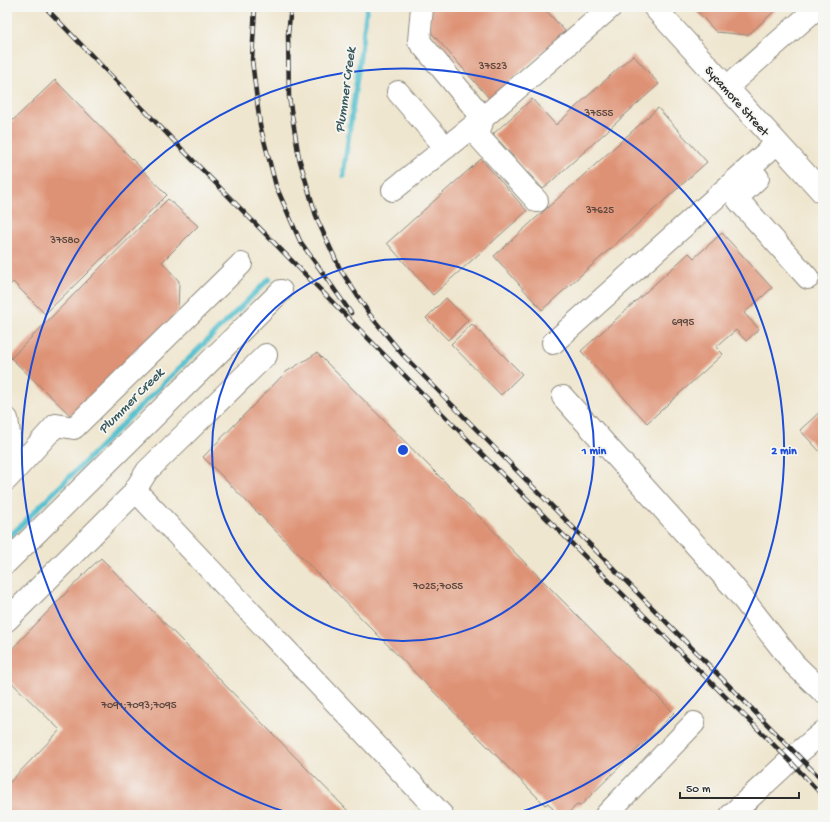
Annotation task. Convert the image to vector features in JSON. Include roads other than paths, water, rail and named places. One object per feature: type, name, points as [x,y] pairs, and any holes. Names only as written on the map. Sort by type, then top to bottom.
[{"type":"street","points":[[422,7],[419,41],[482,118]]},
{"type":"street","name":"Sycamore Street","points":[[654,7],[823,193]]},
{"type":"street","points":[[393,190],[482,118],[598,11]]},
{"type":"street","points":[[727,88],[818,14]]},
{"type":"street","points":[[398,92],[446,148]]},
{"type":"street","points":[[482,118],[478,136],[537,201]]},
{"type":"street","points":[[781,147],[738,197],[738,200],[808,278]]},
{"type":"street","points":[[553,343],[781,147]]},
{"type":"street","points":[[10,475],[56,425],[74,428],[241,264]]},
{"type":"street","points":[[7,562],[281,291]]},
{"type":"street","points":[[7,620],[132,495],[147,471],[266,355]]},
{"type":"street","points":[[564,397],[736,590],[794,664],[823,692]]},
{"type":"street","points":[[7,418],[10,475]]},
{"type":"street","points":[[135,490],[442,815]]},
{"type":"street","points":[[606,815],[694,723]]},
{"type":"street","points":[[732,815],[823,732]]},
{"type":"waterway","name":"Plummer Creek","points":[[344,176],[367,7]]},
{"type":"waterway","name":"Plummer Creek","points":[[7,539],[269,279]]},
{"type":"railway","points":[[45,7],[174,141],[481,453],[790,761],[823,796]]},
{"type":"railway","points":[[255,7],[252,60],[260,125],[276,186],[300,241],[351,313]]},
{"type":"railway","points":[[291,7],[288,34],[289,97],[299,158],[317,219],[340,269],[370,315],[403,355],[823,781]]}]
